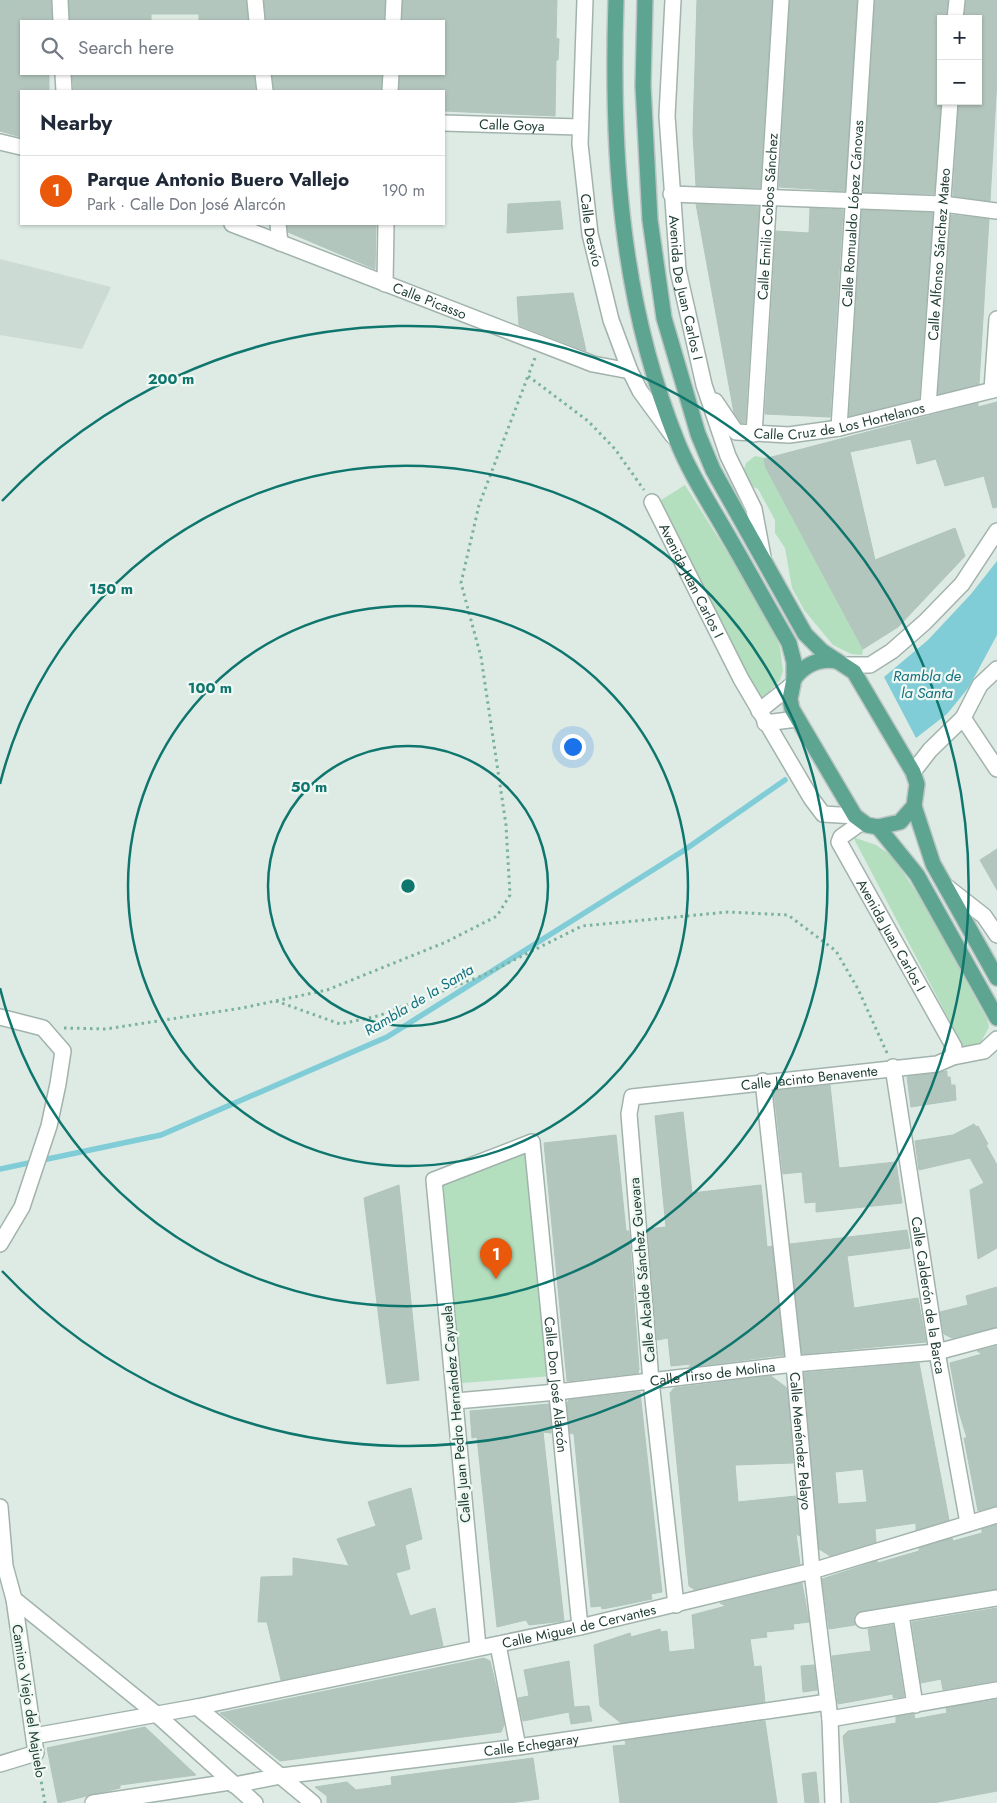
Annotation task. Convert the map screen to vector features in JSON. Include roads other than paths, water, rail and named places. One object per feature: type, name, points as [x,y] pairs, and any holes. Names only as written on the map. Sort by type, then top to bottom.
[{"type":"main road","points":[[616,0],[613,87],[622,222],[640,329],[677,442],[696,481],[789,643],[794,662],[794,682],[790,699],[797,719],[859,819],[878,827],[917,874],[997,1018]]},
{"type":"main road","points":[[645,0],[643,86],[650,220],[664,318],[698,434],[713,470],[805,634],[822,651],[842,663],[860,680],[913,772],[917,784],[914,806],[933,864],[997,978]]},
{"type":"main road","points":[[794,682],[800,671],[813,663],[828,660],[842,663]]},
{"type":"main road","points":[[878,827],[900,822],[914,806]]},
{"type":"street","points":[[60,0],[61,20]]},
{"type":"street","points":[[255,0],[257,20]]},
{"type":"street","points":[[393,20],[394,0]]},
{"type":"street","name":"Calle Desvío","points":[[585,0],[580,127],[590,234],[611,320],[630,371],[640,391],[677,442]]},
{"type":"street","name":"Avenida De Juan Carlos I","points":[[673,0],[667,116],[671,194],[678,270],[704,385],[728,456],[754,509],[764,563]]},
{"type":"street","name":"Calle Emilio Cobos Sánchez","points":[[754,434],[781,0]]},
{"type":"street","name":"Calle Romualdo López Cánovas","points":[[839,428],[866,0]]},
{"type":"street","points":[[955,15],[957,0]]},
{"type":"street","points":[[63,75],[64,90]]},
{"type":"street","points":[[263,75],[265,90]]},
{"type":"street","points":[[390,90],[391,75]]},
{"type":"street","name":"Calle Alfonso Sánchez Mateo","points":[[928,406],[950,105]]},
{"type":"street","name":"Calle Goya","points":[[445,123],[580,127]]},
{"type":"street","points":[[0,142],[20,147]]},
{"type":"street","points":[[671,194],[943,204],[997,211]]},
{"type":"street","name":"Calle Picasso","points":[[235,225],[592,364],[630,371]]},
{"type":"street","points":[[278,225],[280,242]]},
{"type":"street","points":[[385,284],[386,225]]},
{"type":"street","points":[[994,389],[997,319]]},
{"type":"street","name":"Calle Cruz de Los Hortelanos","points":[[704,385],[736,432],[789,435],[839,428],[994,389]]},
{"type":"street","name":"Avenida Juan Carlos I","points":[[652,502],[684,570],[762,717],[823,814],[859,819]]},
{"type":"street","points":[[842,663],[870,666],[892,651],[925,622],[962,584],[997,530]]},
{"type":"street","points":[[913,772],[930,750],[963,718],[980,685],[997,670]]},
{"type":"street","points":[[762,717],[794,682]]},
{"type":"street","points":[[762,717],[797,719]]},
{"type":"street","points":[[963,718],[997,769]]},
{"type":"street","name":"Avenida Juan Carlos I","points":[[859,819],[841,837],[839,842],[954,1047],[953,1056]]},
{"type":"street","points":[[947,887],[984,916],[997,935]]},
{"type":"street","points":[[0,1017],[43,1028],[63,1051],[49,1126],[22,1207],[0,1244]]},
{"type":"street","name":"Calle Jacinto Benavente","points":[[629,1114],[632,1097],[763,1081],[937,1064],[953,1056],[984,1051],[997,1039]]},
{"type":"street","name":"Calle Calderón de la Barca","points":[[893,1067],[937,1352],[968,1523]]},
{"type":"street","name":"Calle Menéndez Pelayo","points":[[763,1081],[794,1364],[812,1571],[830,1719],[833,1803]]},
{"type":"street","name":"Calle Alcalde Sánchez Guevara","points":[[629,1114],[651,1381],[676,1605]]},
{"type":"street","name":"Calle Don José Alarcón","points":[[434,1180],[532,1142],[580,1627]]},
{"type":"street","name":"Calle Juan Pedro Hernández Cayuela","points":[[434,1180],[478,1647]]},
{"type":"street","name":"Calle Tirso de Molina","points":[[456,1401],[557,1392],[794,1364],[937,1352],[997,1336]]},
{"type":"street","name":"Camino Viejo del Majuelo","points":[[0,1507],[5,1566],[14,1599],[36,1753],[0,1764]]},
{"type":"street","name":"Calle Miguel de Cervantes","points":[[34,1736],[197,1707],[580,1627],[676,1605],[812,1571],[997,1515]]},
{"type":"street","points":[[863,1620],[997,1598]]},
{"type":"street","points":[[14,1599],[155,1713],[255,1803]]},
{"type":"street","points":[[901,1615],[916,1704]]},
{"type":"street","points":[[498,1644],[518,1747]]},
{"type":"street","points":[[830,1719],[997,1690]]},
{"type":"street","name":"Calle Echegaray","points":[[93,1803],[281,1776],[518,1747],[828,1702]]},
{"type":"street","points":[[197,1707],[313,1803]]},
{"type":"water","name":"Rambla de la Santa","points":[[997,561],[997,635],[969,687],[947,714],[916,738],[884,677],[928,640],[971,594]]},
{"type":"waterway","name":"Rambla de la Santa","points":[[0,1169],[161,1135],[387,1037],[683,851],[785,780]]},
{"type":"place","name":"Parque Antonio Buero Vallejo","points":[[496,1279]]}]
